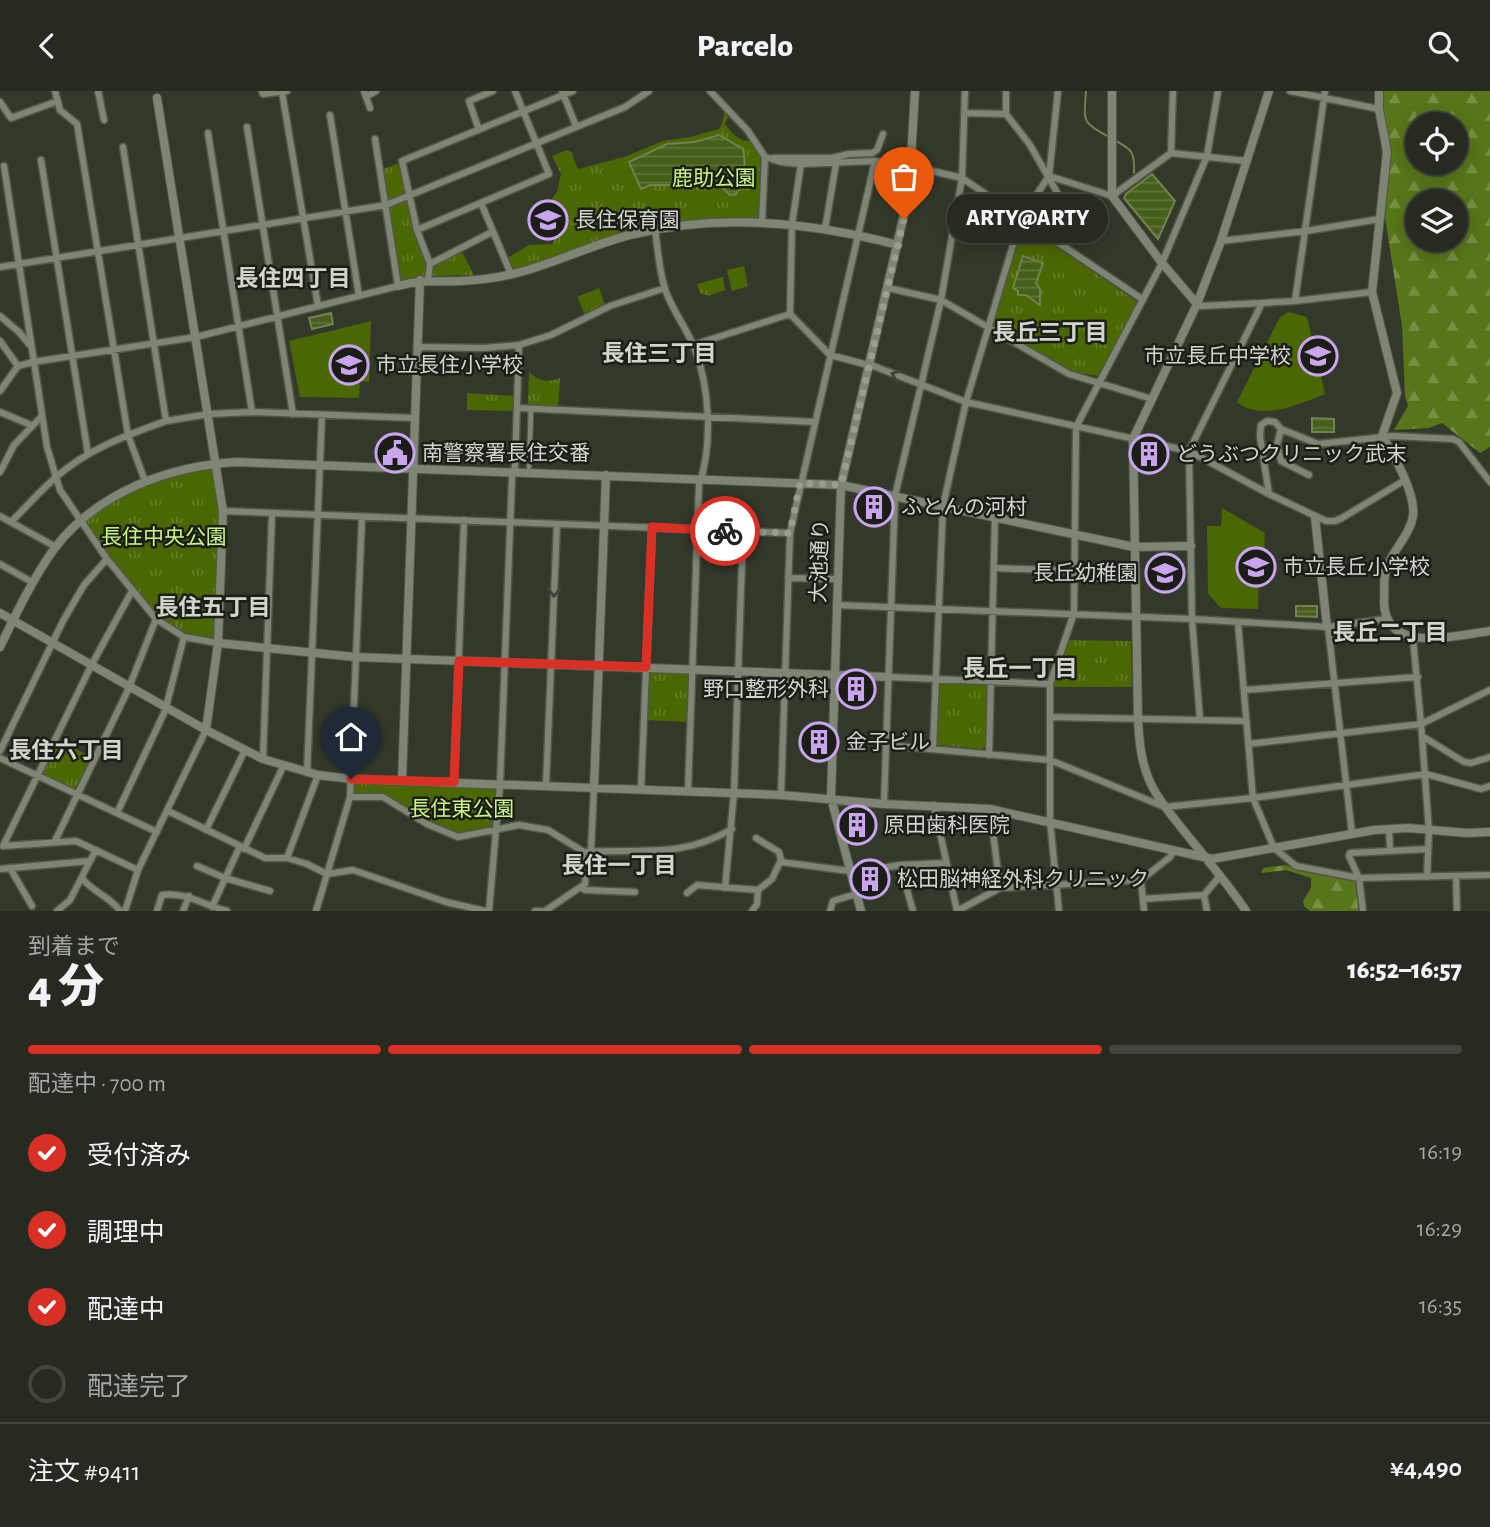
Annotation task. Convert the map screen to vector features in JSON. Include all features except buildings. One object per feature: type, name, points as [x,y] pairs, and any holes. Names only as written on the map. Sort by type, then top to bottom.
[{"type":"street","points":[[55,91],[60,110],[77,124],[128,435],[145,481]]},
{"type":"street","points":[[98,91],[104,120]]},
{"type":"street","points":[[262,91],[263,94],[284,91],[318,306]]},
{"type":"street","points":[[370,108],[365,94],[376,91]]},
{"type":"street","points":[[479,130],[469,101],[493,91]]},
{"type":"street","points":[[417,230],[549,174],[515,91]]},
{"type":"street","points":[[402,781],[417,347],[424,281],[430,264],[417,230],[402,161],[562,93],[573,91]]},
{"type":"street","points":[[0,267],[386,205],[625,107],[649,91]]},
{"type":"street","points":[[710,91],[748,131],[768,158],[801,164],[875,161],[962,178],[1142,299]]},
{"type":"street","name":"大池通り","points":[[861,911],[831,798],[841,485],[898,245],[912,167],[915,91]]},
{"type":"street","points":[[884,804],[895,496],[941,300],[962,178],[965,91]]},
{"type":"street","points":[[1006,91],[1006,114],[1030,145],[1077,229],[1063,246]]},
{"type":"street","points":[[933,749],[943,506],[966,403],[1021,218],[1049,176],[1058,91]]},
{"type":"street","points":[[1112,91],[1112,196]]},
{"type":"street","points":[[1171,153],[1173,91]]},
{"type":"street","points":[[1059,911],[1050,821],[1050,684],[1074,613],[1076,427],[1162,263],[1207,156],[1218,91]]},
{"type":"street","points":[[1246,911],[1165,807],[1144,766],[1138,719],[1133,439],[1197,304],[1221,241],[1269,91]]},
{"type":"street","points":[[1290,91],[1324,94],[1379,109]]},
{"type":"street","points":[[1379,91],[1379,109],[1388,152],[1372,292],[1397,393],[1382,436],[1405,480],[1411,496],[1413,516],[1385,573],[1386,619],[1396,630],[1413,639],[1490,631]]},
{"type":"street","points":[[562,93],[576,126]]},
{"type":"street","points":[[1295,301],[1324,94]]},
{"type":"street","points":[[125,911],[138,870],[206,730],[218,643],[223,511],[156,95]]},
{"type":"street","points":[[0,103],[11,118],[58,101]]},
{"type":"street","points":[[964,114],[1006,114]]},
{"type":"street","points":[[330,115],[359,296]]},
{"type":"street","points":[[247,127],[293,414]]},
{"type":"street","points":[[208,133],[252,412]]},
{"type":"street","points":[[768,158],[832,158],[872,153],[877,150],[883,134]]},
{"type":"street","points":[[375,139],[398,286]]},
{"type":"street","points":[[123,147],[166,421]]},
{"type":"street","points":[[1112,196],[1171,153],[1246,160]]},
{"type":"street","points":[[762,222],[768,158]]},
{"type":"street","points":[[41,160],[88,454]]},
{"type":"street","points":[[781,795],[790,533],[875,161]]},
{"type":"street","points":[[801,164],[792,224],[790,314],[830,355],[870,366],[966,403],[1189,451],[1315,517],[1335,521],[1405,480]]},
{"type":"street","points":[[825,229],[836,164]]},
{"type":"street","points":[[4,166],[30,345],[55,478],[81,521],[132,591],[156,619],[184,636],[218,643],[355,657],[694,668],[1050,684]]},
{"type":"street","points":[[1049,176],[1112,196],[1162,263],[1201,306],[1295,301],[1372,292]]},
{"type":"street","points":[[481,203],[511,274]]},
{"type":"street","points":[[1221,241],[1306,232],[1380,219]]},
{"type":"street","points":[[0,391],[18,366],[33,362],[196,337],[424,281],[463,281],[511,274],[629,235],[655,230],[762,222],[825,229],[898,245]]},
{"type":"street","points":[[655,230],[665,288],[693,345],[706,388],[704,475],[701,479],[697,529],[688,792]]},
{"type":"street","points":[[430,264],[492,232]]},
{"type":"street","points":[[417,347],[485,348],[519,345],[551,335],[610,306],[665,288]]},
{"type":"street","points":[[888,288],[941,300],[1069,374],[1152,399]]},
{"type":"street","points":[[1200,720],[1192,619],[1189,451],[1262,303]]},
{"type":"street","points":[[693,345],[790,314]]},
{"type":"street","points":[[0,316],[30,345]]},
{"type":"street","points":[[19,332],[28,330]]},
{"type":"street","points":[[0,341],[18,366]]},
{"type":"street","points":[[168,811],[265,858],[287,858],[327,874],[353,870],[446,902],[487,911],[500,784],[519,345]]},
{"type":"street","points":[[518,408],[815,422]]},
{"type":"street","points":[[529,467],[531,409]]},
{"type":"street","points":[[0,412],[31,425]]},
{"type":"street","points":[[11,522],[55,478],[88,454],[166,421],[209,414],[252,412],[414,418]]},
{"type":"street","points":[[307,773],[322,415]]},
{"type":"street","points":[[0,472],[9,453],[31,425],[42,416]]},
{"type":"street","points":[[1269,493],[1259,436],[1261,425],[1267,421],[1275,422],[1281,429],[1318,444],[1382,436],[1441,436],[1453,439],[1459,442],[1490,482]]},
{"type":"street","points":[[1281,429],[1278,445],[1281,461],[1309,475]]},
{"type":"street","points":[[0,647],[32,582],[56,547],[81,521],[112,499],[145,481],[171,472],[216,463],[841,485],[1134,547],[1191,546]]},
{"type":"street","points":[[535,911],[543,911],[581,887],[585,884],[587,875],[581,861],[587,852],[594,787],[606,475]]},
{"type":"street","points":[[223,511],[790,533]]},
{"type":"street","points":[[263,759],[272,513]]},
{"type":"street","points":[[0,516],[56,547]]},
{"type":"street","points":[[316,911],[350,797],[362,517]]},
{"type":"street","points":[[989,755],[995,517]]},
{"type":"street","points":[[1315,517],[1352,834]]},
{"type":"street","points":[[454,782],[464,520]]},
{"type":"street","points":[[546,785],[556,524]]},
{"type":"street","points":[[641,789],[652,527]]},
{"type":"street","points":[[725,888],[734,793],[743,532]]},
{"type":"street","points":[[0,751],[84,585],[107,559]]},
{"type":"street","points":[[0,564],[32,582]]},
{"type":"street","points":[[994,568],[1135,577]]},
{"type":"street","points":[[788,578],[837,579]]},
{"type":"street","points":[[2,846],[92,664],[132,591]]},
{"type":"street","points":[[836,605],[1136,615],[1328,627],[1386,619]]},
{"type":"street","points":[[0,613],[245,750],[283,767],[318,775],[351,779],[781,795],[990,809],[1205,858],[1222,858],[1389,828],[1490,832]]},
{"type":"street","points":[[55,841],[129,686],[156,619]]},
{"type":"street","points":[[1238,623],[1253,798],[1274,848],[1296,866],[1359,878],[1490,875]]},
{"type":"street","points":[[117,813],[167,708],[184,636]]},
{"type":"street","points":[[1413,639],[1426,774],[1429,831],[1427,877]]},
{"type":"street","points":[[1244,690],[1418,677]]},
{"type":"street","points":[[1248,744],[1421,724],[1490,690]]},
{"type":"street","points":[[1050,717],[1247,721]]},
{"type":"street","points":[[1422,736],[1464,762],[1471,763],[1490,757]]},
{"type":"street","points":[[887,745],[1050,760],[1165,807],[1253,798],[1426,774],[1481,789],[1490,786]]},
{"type":"street","points":[[206,830],[245,750]]},
{"type":"street","points":[[0,758],[157,832]]},
{"type":"street","points":[[212,907],[283,767]]},
{"type":"street","points":[[287,858],[318,775]]},
{"type":"street","points":[[350,797],[383,797],[427,824],[458,837],[519,825],[548,831],[587,852],[689,848],[732,829]]},
{"type":"street","points":[[934,805],[957,911],[1000,888],[1141,880],[1173,852]]},
{"type":"street","points":[[990,809],[1000,888]]},
{"type":"street","points":[[1389,828],[1390,849]]},
{"type":"street","points":[[687,893],[698,885],[758,890],[772,879],[781,862],[779,852],[756,838]]},
{"type":"street","points":[[2,846],[76,841],[138,870]]},
{"type":"street","points":[[1363,911],[1359,878],[1350,853],[1428,849]]},
{"type":"street","points":[[57,911],[70,900],[96,850]]},
{"type":"street","points":[[0,869],[90,861]]},
{"type":"street","points":[[781,862],[851,871],[946,863]]},
{"type":"street","points":[[900,865],[913,911]]},
{"type":"street","points":[[197,866],[225,878],[270,891]]},
{"type":"street","points":[[10,869],[32,906]]},
{"type":"street","points":[[1143,899],[1204,895],[1220,876]]},
{"type":"street","points":[[1456,876],[1457,911]]},
{"type":"street","points":[[82,878],[87,885],[115,903],[120,911]]},
{"type":"street","points":[[1141,880],[1144,911]]},
{"type":"street","points":[[581,887],[585,890],[635,892]]},
{"type":"street","points":[[752,911],[757,904],[758,890]]},
{"type":"street","points":[[830,911],[833,901],[856,894]]},
{"type":"street","points":[[157,911],[162,895],[189,895],[212,907],[227,911]]},
{"type":"street","points":[[183,911],[189,895]]},
{"type":"street","points":[[1204,895],[1207,911]]},
{"type":"green space","points":[[1384,91],[1490,91],[1490,447],[1480,453],[1442,423],[1429,428],[1394,430],[1408,406],[1405,396],[1402,326],[1384,211],[1389,146],[1382,112]]},
{"type":"green space","name":"鹿助公園","points":[[725,110],[729,114],[725,124],[732,132],[742,140],[757,142],[764,153],[762,222],[655,230],[511,274],[504,260],[529,245],[552,244],[563,224],[550,202],[557,192],[561,174],[552,156],[567,150],[571,152],[578,169],[624,157],[663,141],[719,129]]},
{"type":"green space","points":[[399,163],[429,264],[427,277],[399,281],[383,169]]},
{"type":"green space","points":[[1023,224],[1136,301],[1137,304],[1098,376],[1070,371],[991,326]]},
{"type":"green space","points":[[461,250],[474,275],[430,276],[432,265]]},
{"type":"green space","points":[[744,266],[748,286],[732,291],[727,270]]},
{"type":"green space","points":[[723,277],[725,290],[709,296],[700,293],[697,284]]},
{"type":"green space","points":[[599,288],[605,305],[585,315],[577,297]]},
{"type":"green space","points":[[1288,312],[1307,317],[1325,394],[1281,409],[1257,411],[1247,408],[1237,402],[1280,317]]},
{"type":"green space","points":[[371,321],[369,382],[360,381],[359,398],[300,397],[289,341]]},
{"type":"green space","points":[[529,372],[543,380],[560,378],[558,407],[528,405]]},
{"type":"green space","points":[[467,393],[514,396],[514,411],[467,410]]},
{"type":"green space","name":"長住中央公園","points":[[216,463],[223,511],[218,643],[184,637],[156,619],[81,521],[145,481]]},
{"type":"green space","points":[[1222,508],[1265,533],[1258,609],[1221,608],[1208,594],[1207,526],[1221,526]]},
{"type":"green space","points":[[1067,640],[1131,641],[1132,687],[1052,687]]},
{"type":"green space","points":[[651,671],[690,674],[687,722],[646,720]]},
{"type":"green space","points":[[941,682],[985,684],[988,687],[986,746],[982,749],[938,745],[935,741],[938,686]]},
{"type":"green space","points":[[55,739],[94,758],[78,794],[38,776]]},
{"type":"green space","name":"長住東公園","points":[[351,779],[500,784],[496,831],[458,837],[427,824],[383,797],[350,797]]},
{"type":"green space","points":[[1286,865],[1298,870],[1355,881],[1362,911],[1310,911],[1303,901],[1311,888],[1311,878],[1286,870],[1261,873],[1263,868]]},
{"type":"shaded area","points":[[719,135],[743,149],[744,172],[736,194],[730,195],[720,185],[650,185],[641,189],[629,162],[667,144],[695,142]]},
{"type":"shaded area","points":[[1152,174],[1175,201],[1158,239],[1124,198]]},
{"type":"shaded area","points":[[1023,256],[1043,263],[1036,283],[1040,289],[1040,305],[1026,295],[1018,295],[1018,291],[1013,288]]},
{"type":"shaded area","points":[[331,313],[333,324],[312,329],[309,318]]},
{"type":"shaded area","points":[[1312,418],[1334,419],[1334,432],[1312,432]]},
{"type":"shaded area","points":[[1296,606],[1317,606],[1317,617],[1296,616]]},
{"type":"waterway","points":[[1086,91],[1086,120],[1093,128],[1109,137]]},
{"type":"waterway","points":[[1114,140],[1131,152],[1134,173]]},
{"type":"way so far","points":[[725,531],[790,533],[800,483],[841,485],[904,219]]},
{"type":"place","name":"ARTY@ARTY","points":[[904,219]]},
{"type":"place","name":"長住保育園","points":[[548,220]]},
{"type":"place","name":"市立長丘中学校","points":[[1318,356]]},
{"type":"place","name":"市立長住小学校","points":[[349,365]]},
{"type":"place","name":"南警察署長住交番","points":[[395,453]]},
{"type":"place","name":"どうぶつクリニック武末","points":[[1149,454]]},
{"type":"place","name":"ふとんの河村","points":[[874,507]]},
{"type":"place","name":"市立長丘小学校","points":[[1256,567]]},
{"type":"place","name":"長丘幼稚園","points":[[1165,573]]},
{"type":"place","name":"野口整形外科","points":[[856,689]]},
{"type":"place","name":"金子ビル","points":[[819,742]]},
{"type":"place","name":"原田歯科医院","points":[[857,825]]},
{"type":"place","name":"松田脳神経外科クリニック","points":[[870,879]]},
{"type":"district","name":"長住四丁目","points":[[293,279]]},
{"type":"district","name":"長丘三丁目","points":[[1050,333]]},
{"type":"district","name":"長住三丁目","points":[[659,354]]},
{"type":"district","name":"長住五丁目","points":[[213,608]]},
{"type":"district","name":"長丘二丁目","points":[[1390,633]]},
{"type":"district","name":"長丘一丁目","points":[[1020,669]]},
{"type":"district","name":"長住六丁目","points":[[66,751]]},
{"type":"district","name":"長住一丁目","points":[[619,866]]},
{"type":"route","points":[[351,779],[454,782],[459,661],[646,667],[652,527],[725,531]]}]
